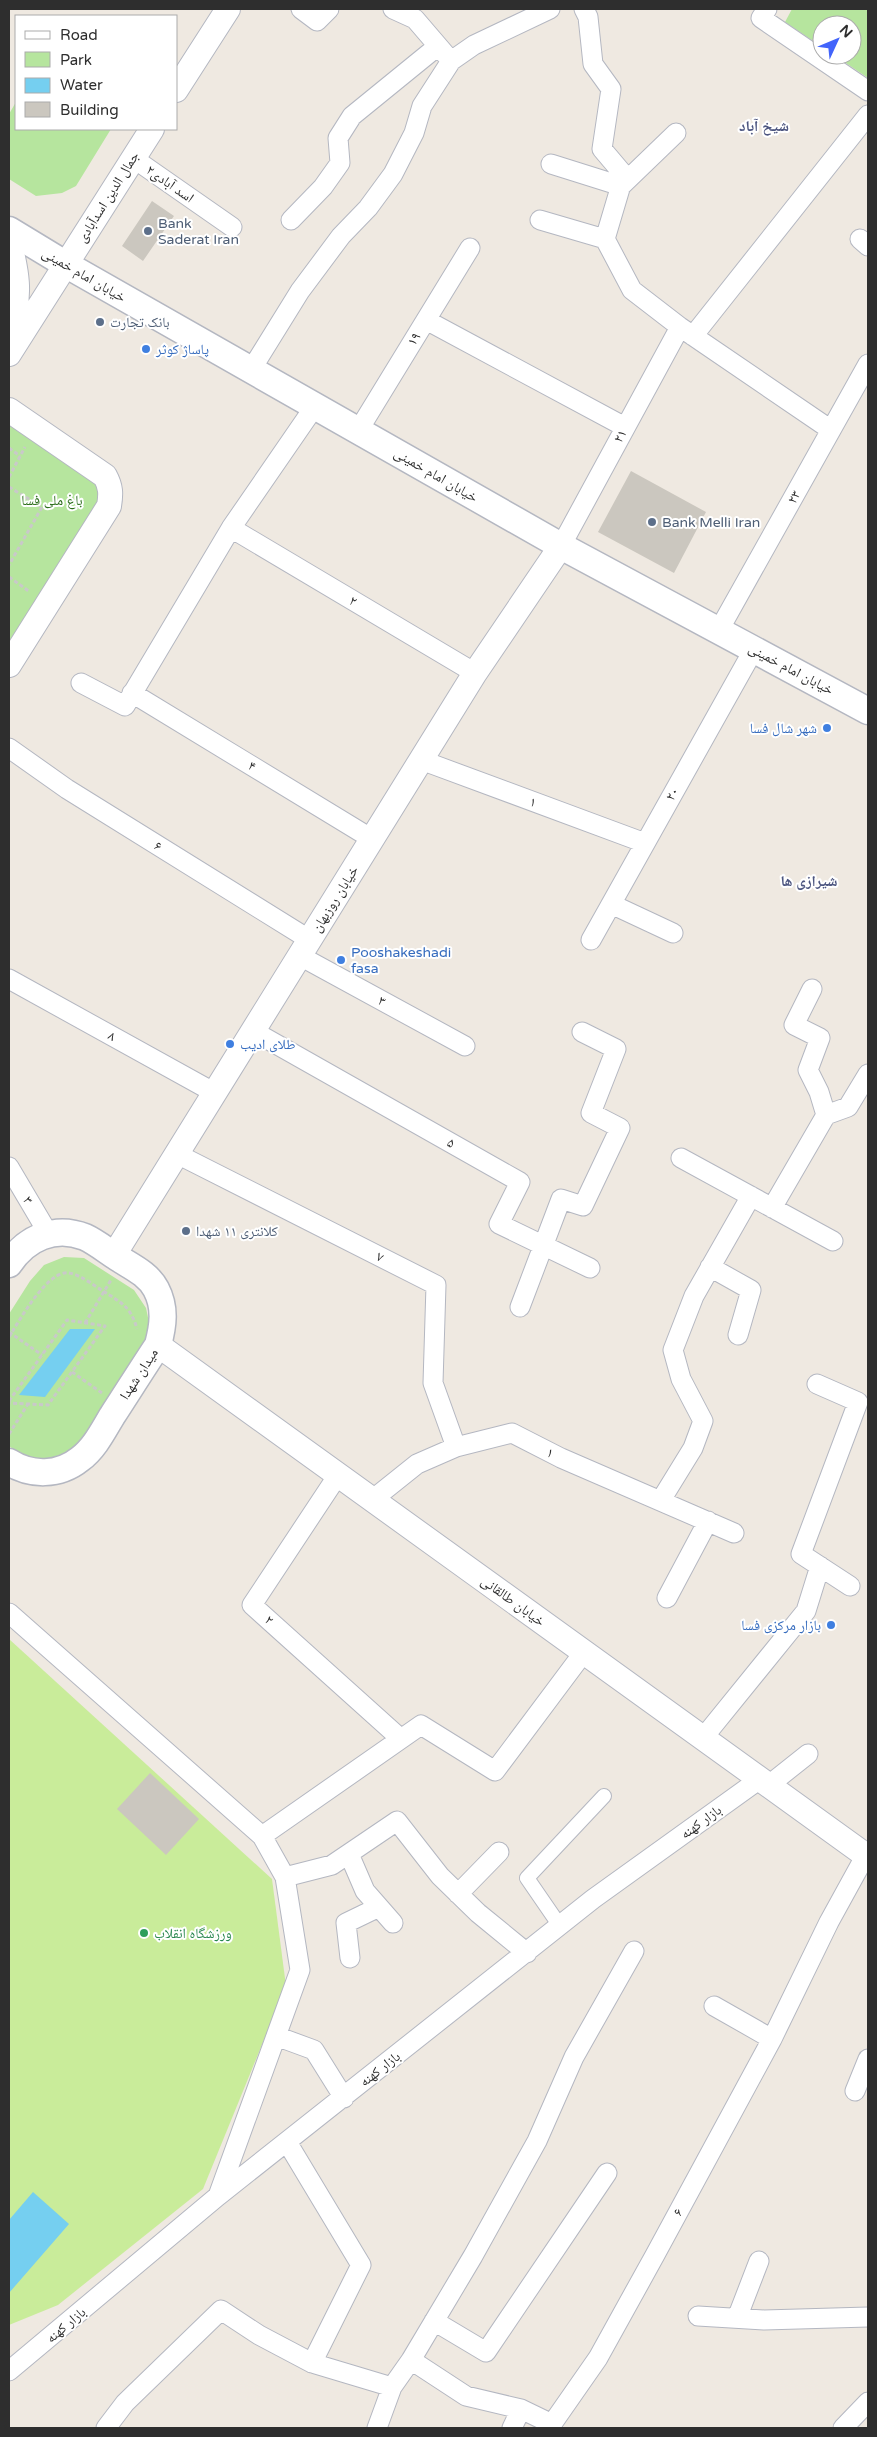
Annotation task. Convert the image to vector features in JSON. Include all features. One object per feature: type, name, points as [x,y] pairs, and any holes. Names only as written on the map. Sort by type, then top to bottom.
[{"type":"main road","name":"خیابان امام خمینی","points":[[9,230],[65,264],[561,546],[868,710]]},
{"type":"main road","name":"میدان شهدا","points":[[9,1264],[16,1253],[30,1240],[48,1233],[67,1232],[86,1237],[114,1266],[143,1274],[156,1289],[163,1307],[163,1327],[147,1341],[94,1444],[80,1459],[62,1469],[48,1472],[13,1461]]},
{"type":"street","points":[[178,87],[228,9]]},
{"type":"street","points":[[301,9],[317,22],[329,9]]},
{"type":"street","points":[[393,9],[415,19],[451,62]]},
{"type":"street","points":[[251,370],[300,290],[341,236],[368,208],[393,174],[414,133],[422,106],[451,62],[474,45],[550,9]]},
{"type":"street","points":[[584,9],[588,17],[593,64],[611,89],[602,150],[624,175],[605,239],[632,290],[686,332],[831,430]]},
{"type":"street","points":[[767,9],[761,18],[868,91]]},
{"type":"street","points":[[291,220],[323,187],[340,163],[338,138],[352,116],[438,46]]},
{"type":"street","name":"۲۱","points":[[561,546],[625,427],[686,332],[868,115]]},
{"type":"street","name":"جمال الدین اسدآبادی","points":[[9,354],[151,130]]},
{"type":"street","points":[[621,186],[676,133]]},
{"type":"street","name":"اسد آبادی۲","points":[[133,158],[232,227]]},
{"type":"street","points":[[551,164],[621,186]]},
{"type":"street","points":[[540,220],[605,239]]},
{"type":"street","points":[[9,240],[17,277],[16,301],[9,326]]},
{"type":"street","name":"۱۹","points":[[358,431],[470,248]]},
{"type":"street","points":[[426,320],[625,427]]},
{"type":"street","name":"۲۳","points":[[719,630],[831,430],[862,392],[868,364]]},
{"type":"street","points":[[81,683],[125,706],[231,528],[315,406]]},
{"type":"street","points":[[9,410],[105,476],[110,485],[111,496],[109,506],[9,665]]},
{"type":"street","name":"۲","points":[[231,528],[475,674]]},
{"type":"street","name":"خیابان روزبهان","points":[[114,1266],[177,1154],[421,760],[475,674],[561,546]]},
{"type":"street","name":"۲۰","points":[[591,940],[754,649]]},
{"type":"street","name":"۴","points":[[132,693],[372,839]]},
{"type":"street","name":"۶","points":[[9,748],[67,789],[305,948]]},
{"type":"street","name":"۱","points":[[421,760],[645,844]]},
{"type":"street","points":[[611,904],[673,933]]},
{"type":"street","name":"۳","points":[[305,948],[465,1046]]},
{"type":"street","name":"۸","points":[[9,979],[215,1093]]},
{"type":"street","points":[[812,989],[794,1025],[820,1038],[808,1070],[826,1115]]},
{"type":"street","name":"۵","points":[[253,1031],[520,1182],[499,1224],[590,1268]]},
{"type":"street","points":[[520,1307],[561,1199],[583,1206],[620,1128],[591,1113],[616,1049],[582,1032]]},
{"type":"street","points":[[772,1208],[826,1115],[848,1107],[868,1074]]},
{"type":"street","name":"۷","points":[[177,1154],[436,1286],[433,1383],[456,1447]]},
{"type":"street","points":[[681,1158],[832,1241]]},
{"type":"street","name":"۳","points":[[9,1168],[48,1233]]},
{"type":"street","points":[[661,1500],[693,1448],[703,1421],[681,1379],[674,1350],[694,1296],[751,1196]]},
{"type":"street","points":[[710,1267],[751,1290],[738,1335]]},
{"type":"street","name":"خیابان طالقانی","points":[[147,1341],[338,1475],[702,1738],[867,1854]]},
{"type":"street","points":[[817,1384],[858,1402],[801,1554],[850,1586]]},
{"type":"street","name":"۱","points":[[372,1500],[416,1464],[456,1447],[512,1433],[561,1458],[734,1533]]},
{"type":"street","name":"۲","points":[[338,1475],[252,1605],[401,1740]]},
{"type":"street","points":[[667,1598],[708,1521]]},
{"type":"street","points":[[702,1738],[806,1611],[820,1566]]},
{"type":"street","points":[[9,1613],[262,1836],[285,1877],[300,1970],[218,2196]]},
{"type":"street","points":[[262,1836],[420,1725],[495,1772],[584,1652]]},
{"type":"street","name":"بازار کهنه","points":[[9,2371],[218,2196],[593,1899],[808,1754]]},
{"type":"street","points":[[560,1926],[527,1878],[604,1796]]},
{"type":"street","points":[[285,1877],[332,1865],[397,1821],[440,1876],[478,1913],[527,1953]]},
{"type":"street","points":[[458,1894],[499,1852]]},
{"type":"street","points":[[349,1854],[365,1890],[392,1923]]},
{"type":"street","name":"۶","points":[[411,2360],[466,2396],[521,2409],[552,2424],[598,2358],[772,2039],[829,1922],[867,1854]]},
{"type":"street","points":[[350,1958],[346,1923],[379,1907]]},
{"type":"street","points":[[377,2428],[392,2387],[411,2360],[434,2321],[537,2141],[574,2057],[634,1951]]},
{"type":"street","points":[[714,2006],[772,2039]]},
{"type":"street","points":[[276,2036],[314,2050],[344,2098]]},
{"type":"street","points":[[855,2091],[868,2059]]},
{"type":"street","points":[[287,2142],[361,2265],[312,2363]]},
{"type":"street","points":[[434,2321],[486,2352],[606,2173]]},
{"type":"street","points":[[737,2318],[759,2261]]},
{"type":"street","points":[[114,2425],[125,2403],[221,2310],[259,2335],[312,2363],[392,2387]]},
{"type":"street","points":[[698,2316],[764,2320],[868,2317]]},
{"type":"street","points":[[843,2428],[867,2405]]},
{"type":"street","points":[[512,2428],[521,2409]]},
{"type":"path","points":[[9,477],[35,429]]},
{"type":"path","points":[[9,448],[20,456]]},
{"type":"path","points":[[9,487],[42,507],[9,564]]},
{"type":"path","points":[[9,577],[47,604]]},
{"type":"path","points":[[85,1323],[104,1292],[114,1266]]},
{"type":"path","points":[[9,1337],[10,1332],[43,1288],[58,1274],[68,1272],[79,1276],[128,1307],[134,1317],[138,1331],[147,1341]]},
{"type":"path","points":[[67,1320],[106,1326],[48,1405],[9,1402],[42,1355],[67,1320]]},
{"type":"path","points":[[10,1332],[42,1355]]},
{"type":"path","points":[[72,1372],[103,1394]]},
{"type":"path","points":[[98,1402],[108,1387]]},
{"type":"path","points":[[13,1461],[9,1435],[28,1404]]},
{"type":"green space","points":[[792,9],[868,9],[868,78],[849,65],[862,65],[862,15],[812,15],[812,40],[785,22]]},
{"type":"green space","points":[[15,104],[15,130],[110,130],[76,186],[62,193],[36,196],[9,179],[9,114]]},
{"type":"green space","name":"باغ ملی فسا","points":[[9,419],[96,477],[101,503],[9,649]]},
{"type":"green space","points":[[64,1257],[84,1258],[134,1290],[146,1308],[150,1327],[145,1346],[87,1432],[69,1452],[48,1462],[27,1459],[9,1446],[9,1314],[30,1281],[44,1265]]},
{"type":"green space","name":"ورزشگاه انقلاب","points":[[9,1639],[272,1879],[286,1986],[203,2189],[58,2305],[9,2325]]},
{"type":"water","points":[[70,1329],[95,1329],[45,1397],[19,1395]]},
{"type":"water","points":[[33,2192],[69,2224],[9,2293],[9,2220]]},
{"type":"building","name":"Bank Saderat Iran","points":[[152,201],[174,216],[143,261],[122,246]]},
{"type":"building","name":"Bank Melli Iran","points":[[631,471],[706,512],[674,573],[598,532]]},
{"type":"building","points":[[150,1773],[199,1819],[166,1855],[117,1809]]},
{"type":"place","name":"Bank Saderat Iran","points":[[148,231]]},
{"type":"place","name":"بانک تجارت","points":[[100,322]]},
{"type":"place","name":"پاساژ کوثر","points":[[146,349]]},
{"type":"place","name":"Bank Melli Iran","points":[[652,522]]},
{"type":"place","name":"شهر شال فسا","points":[[827,728]]},
{"type":"place","name":"Pooshakeshadi fasa","points":[[341,960]]},
{"type":"place","name":"طلای ادیب","points":[[230,1044]]},
{"type":"place","name":"کلانتری ۱۱ شهدا","points":[[186,1231]]},
{"type":"place","name":"بازار مرکزی فسا","points":[[831,1625]]},
{"type":"place","name":"ورزشگاه انقلاب","points":[[144,1933]]},
{"type":"district","name":"شیخ آباد","points":[[764,126]]},
{"type":"district","name":"شیرازی ها","points":[[809,881]]}]
